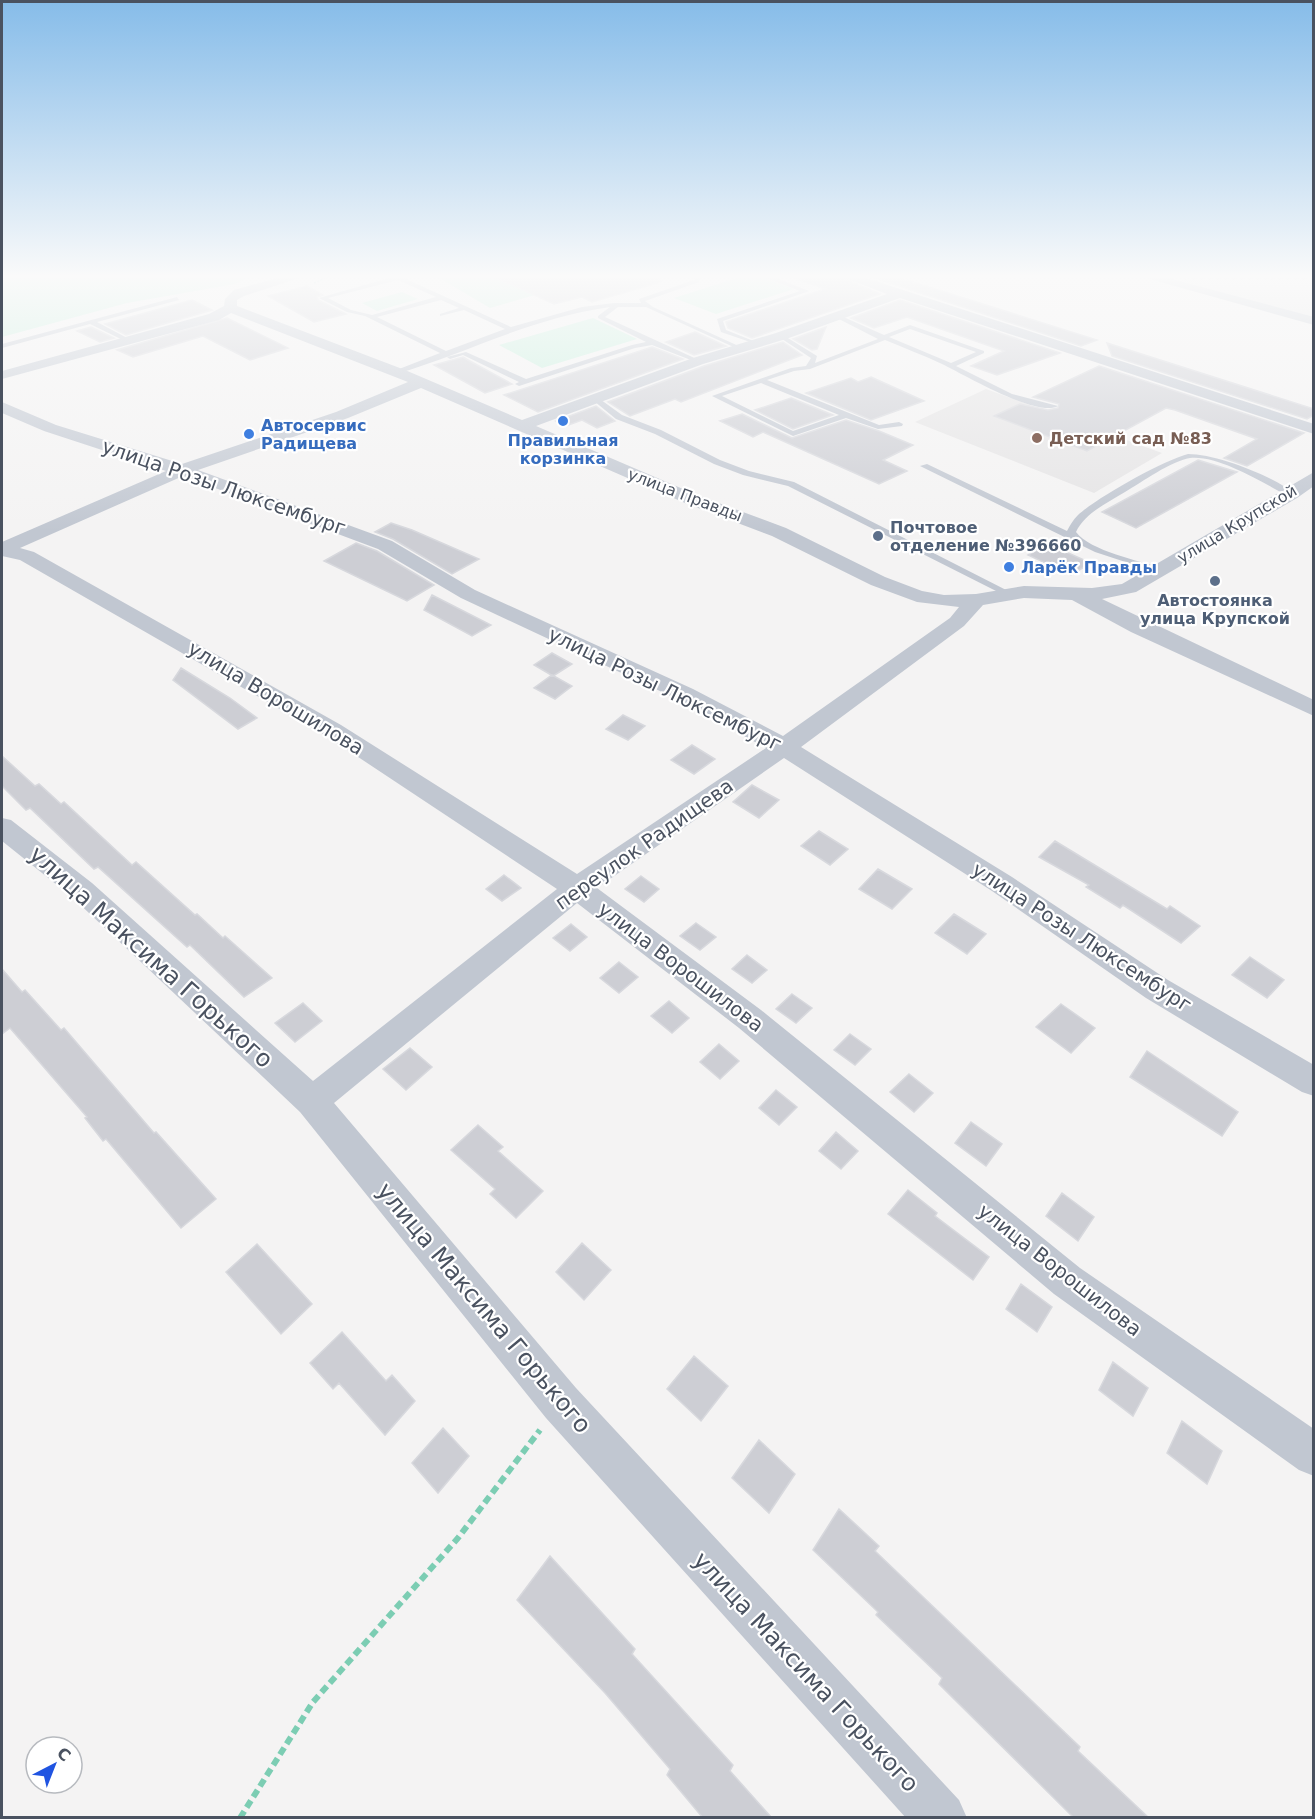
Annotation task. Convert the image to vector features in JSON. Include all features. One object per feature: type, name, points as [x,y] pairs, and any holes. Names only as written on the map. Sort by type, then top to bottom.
[{"type":"street","points":[[2,375],[55,361]]},
{"type":"street","name":"улица Правды","points":[[367,361],[421,382],[691,499],[779,532],[907,593],[944,601],[1047,592],[1080,596]]},
{"type":"street","points":[[521,426],[698,361]]},
{"type":"street","points":[[1103,361],[1312,429]]},
{"type":"street","points":[[2,550],[182,470],[342,414],[421,382]]},
{"type":"street","name":"улица Розы Люксембург","points":[[2,407],[50,428],[182,470],[385,545],[427,572],[468,594],[685,694],[784,747],[1002,884],[1157,989],[1314,1082]]},
{"type":"street","name":"улица Крупской","points":[[1080,596],[1109,594],[1129,588],[1305,486]]},
{"type":"street","name":"улица Ворошилова","points":[[2,550],[27,556],[333,730],[577,888],[750,1019],[1066,1281],[1314,1455]]},
{"type":"street","points":[[1080,596],[1139,627],[1314,709]]},
{"type":"street","name":"переулок Радищева","points":[[312,1101],[577,888],[784,747],[957,622],[976,600]]},
{"type":"street","name":"улица Максима Горького","points":[[2,826],[82,890],[312,1101],[561,1403],[941,1818]]},
{"type":"lane","points":[[398,373],[426,361]]},
{"type":"lane","points":[[398,373],[439,361]]},
{"type":"lane","points":[[480,361],[522,383],[594,361]]},
{"type":"lane","points":[[808,368],[813,361]]},
{"type":"lane","points":[[826,361],[808,368],[793,369],[716,396],[793,434],[846,415]]},
{"type":"lane","points":[[937,361],[1018,399],[1054,406]]},
{"type":"lane","points":[[950,366],[962,361]]},
{"type":"lane","points":[[760,380],[878,427],[899,424]]},
{"type":"lane","points":[[597,399],[619,417],[658,432],[717,462],[746,473],[791,484],[1009,594]]},
{"type":"lane","points":[[1077,540],[1071,532],[1080,518],[1138,482],[1188,456],[1204,457],[1305,486]]},
{"type":"lane","points":[[924,466],[1010,505],[1077,540],[1159,570]]},
{"type":"path","points":[[240,1818],[313,1702],[458,1538],[561,1403]]},
{"type":"shaded area","name":"Детский сад №83","points":[[986,389],[1162,453],[1094,493],[915,422]]},
{"type":"green space","points":[[529,361],[565,361],[542,368]]},
{"type":"building","points":[[449,361],[470,361],[512,384],[485,393],[434,365]]},
{"type":"building","points":[[609,361],[678,361],[538,412],[504,395]]},
{"type":"building","points":[[721,361],[787,361],[681,402],[675,399],[630,416],[608,402]]},
{"type":"building","points":[[982,361],[1037,361],[997,375],[971,366]]},
{"type":"building","points":[[1127,361],[1163,361],[1314,409],[1314,415],[1307,419]]},
{"type":"building","points":[[1099,366],[1304,433],[1247,466],[1224,458],[1257,439],[1166,408],[1087,451],[994,416],[1020,404],[1048,410],[1058,408],[1059,404],[1033,397]]},
{"type":"building","points":[[871,377],[924,401],[871,420],[806,393],[851,378],[858,382]]},
{"type":"building","points":[[791,398],[833,415],[793,429],[755,410]]},
{"type":"building","points":[[596,406],[615,421],[597,428],[582,420],[566,426],[556,421]]},
{"type":"building","points":[[742,414],[792,438],[846,420],[879,431],[913,445],[883,460],[907,471],[879,484],[763,432],[753,437],[720,421]]},
{"type":"building","points":[[1198,460],[1237,472],[1136,528],[1102,512]]},
{"type":"building","points":[[391,523],[479,559],[452,574],[393,539],[375,532]]},
{"type":"building","points":[[356,543],[377,551],[434,585],[407,601],[324,561]]},
{"type":"building","points":[[1048,544],[1091,563],[1071,575],[1028,555]]},
{"type":"building","points":[[432,595],[491,625],[472,636],[424,610]]},
{"type":"building","points":[[552,653],[572,664],[553,676],[534,665]]},
{"type":"building","points":[[181,668],[230,698],[257,718],[238,729],[173,680]]},
{"type":"building","points":[[552,675],[572,686],[555,699],[534,688]]},
{"type":"building","points":[[623,715],[645,726],[628,740],[606,729]]},
{"type":"building","points":[[692,745],[715,759],[694,774],[671,760]]},
{"type":"building","points":[[2,756],[35,786],[39,784],[61,804],[64,802],[132,865],[136,862],[195,915],[197,914],[223,938],[225,936],[272,978],[244,997],[190,945],[187,947],[98,867],[94,869],[30,808],[26,810],[2,786]]},
{"type":"building","points":[[752,785],[779,800],[759,818],[733,802]]},
{"type":"building","points":[[819,831],[848,849],[830,865],[801,846]]},
{"type":"building","points":[[1055,841],[1167,909],[1170,906],[1200,926],[1181,943],[1123,905],[1120,908],[1086,887],[1089,885],[1039,857]]},
{"type":"building","points":[[878,869],[912,889],[892,909],[859,889]]},
{"type":"building","points":[[504,875],[521,888],[502,901],[486,889]]},
{"type":"building","points":[[641,876],[659,889],[644,902],[625,889]]},
{"type":"building","points":[[954,914],[986,934],[967,954],[935,933]]},
{"type":"building","points":[[696,923],[716,937],[700,950],[680,936]]},
{"type":"building","points":[[571,924],[587,937],[570,951],[553,938]]},
{"type":"building","points":[[747,955],[767,970],[752,983],[732,969]]},
{"type":"building","points":[[1250,957],[1284,980],[1267,998],[1232,975]]},
{"type":"building","points":[[619,962],[638,977],[619,993],[600,978]]},
{"type":"building","points":[[2,969],[22,992],[25,990],[61,1030],[64,1028],[154,1133],[156,1132],[216,1199],[181,1228],[106,1139],[103,1141],[85,1118],[87,1117],[10,1028],[2,1034]]},
{"type":"building","points":[[792,994],[812,1008],[796,1023],[776,1009]]},
{"type":"building","points":[[669,1001],[689,1018],[672,1033],[651,1016]]},
{"type":"building","points":[[303,1003],[322,1021],[295,1042],[275,1023]]},
{"type":"building","points":[[1061,1004],[1095,1028],[1071,1053],[1036,1027]]},
{"type":"building","points":[[850,1034],[871,1049],[855,1065],[834,1050]]},
{"type":"building","points":[[719,1044],[739,1061],[720,1079],[700,1062]]},
{"type":"building","points":[[410,1048],[432,1067],[406,1090],[383,1069]]},
{"type":"building","points":[[1147,1051],[1238,1112],[1222,1136],[1130,1077]]},
{"type":"building","points":[[909,1074],[933,1093],[914,1112],[890,1092]]},
{"type":"building","points":[[776,1090],[797,1107],[779,1125],[759,1108]]},
{"type":"building","points":[[971,1122],[1002,1144],[986,1166],[955,1143]]},
{"type":"building","points":[[478,1125],[503,1147],[498,1151],[543,1191],[516,1218],[490,1194],[495,1189],[451,1150]]},
{"type":"building","points":[[836,1132],[858,1151],[841,1169],[819,1151]]},
{"type":"building","points":[[908,1190],[937,1213],[935,1216],[989,1257],[973,1280],[888,1214]]},
{"type":"building","points":[[1062,1193],[1094,1217],[1078,1241],[1046,1216]]},
{"type":"building","points":[[582,1243],[611,1270],[584,1300],[556,1272]]},
{"type":"building","points":[[257,1244],[312,1304],[281,1334],[226,1272]]},
{"type":"building","points":[[1021,1284],[1052,1307],[1037,1332],[1006,1309]]},
{"type":"building","points":[[342,1332],[386,1381],[392,1375],[415,1401],[385,1435],[339,1383],[333,1389],[310,1363]]},
{"type":"building","points":[[694,1356],[728,1386],[701,1421],[667,1389]]},
{"type":"building","points":[[1113,1362],[1148,1388],[1133,1416],[1099,1390]]},
{"type":"building","points":[[1182,1421],[1222,1451],[1207,1484],[1167,1453]]},
{"type":"building","points":[[443,1428],[469,1456],[438,1493],[412,1463]]},
{"type":"building","points":[[759,1440],[795,1474],[769,1513],[732,1478]]},
{"type":"building","points":[[839,1509],[879,1546],[875,1551],[1080,1747],[1078,1751],[1149,1818],[1074,1818],[939,1684],[942,1678],[813,1550]]},
{"type":"building","points":[[550,1556],[635,1649],[632,1654],[733,1765],[730,1771],[772,1818],[703,1818],[667,1775],[670,1769],[605,1693],[517,1600]]},
{"type":"place","name":"Правильная корзинка","points":[[563,421]]},
{"type":"place","name":"Автосервис Радищева","points":[[249,434]]},
{"type":"place","name":"Детский сад №83","points":[[1037,438]]},
{"type":"place","name":"Почтовое отделение №396660","points":[[878,536]]},
{"type":"place","name":"Ларёк Правды","points":[[1009,567]]},
{"type":"place","name":"Автостоянка улица Крупской","points":[[1215,581]]}]
